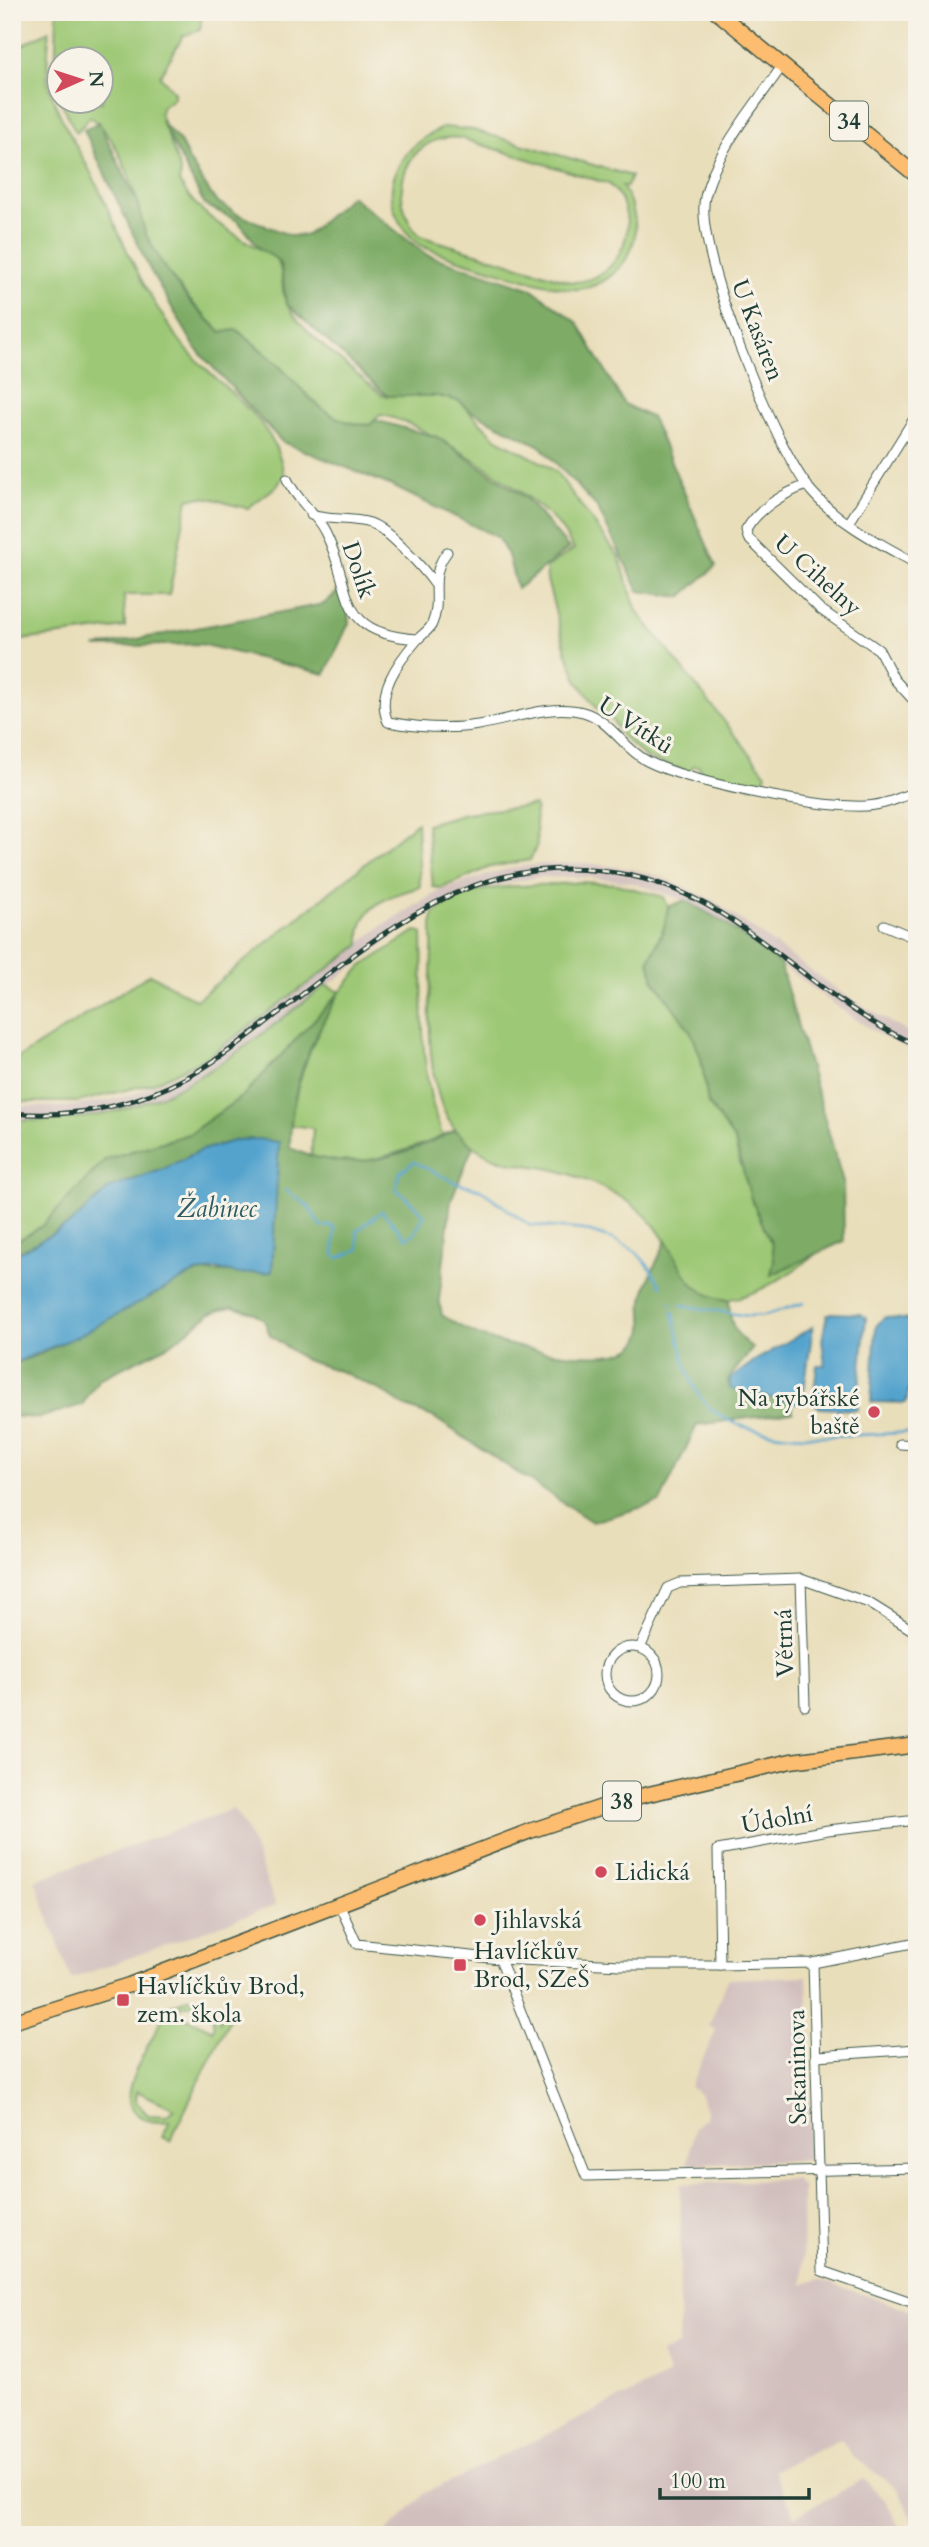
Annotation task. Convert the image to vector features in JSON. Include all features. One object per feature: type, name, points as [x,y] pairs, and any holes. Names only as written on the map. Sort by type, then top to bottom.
[{"type":"main road","name":"34","points":[[717,12],[917,176]]},
{"type":"main road","name":"38","points":[[12,2022],[129,1985],[541,1827],[670,1787],[791,1761],[917,1745]]},
{"type":"street","name":"U Kasáren","points":[[782,66],[715,165],[704,199],[703,215],[710,253],[725,305],[767,407],[807,485],[829,508],[849,523],[917,564]]},
{"type":"street","points":[[849,523],[917,414]]},
{"type":"street","name":"Dolík","points":[[287,479],[293,494],[323,528],[336,554],[349,607],[360,622],[390,636],[418,639]]},
{"type":"street","name":"U Cihelny","points":[[807,485],[779,498],[755,518],[746,530],[748,538],[820,609],[879,650],[894,679],[917,704]]},
{"type":"street","name":"Dolík","points":[[311,515],[326,519],[342,517],[375,525],[434,583]]},
{"type":"street","points":[[418,639],[430,629],[434,617],[434,583],[441,560],[447,552]]},
{"type":"street","name":"U Vítků","points":[[418,639],[387,683],[382,708],[388,722],[447,727],[475,726],[552,710],[583,712],[596,719],[644,759],[665,769],[798,800],[864,806],[896,800],[917,791]]},
{"type":"street","points":[[884,925],[917,939]]},
{"type":"street","points":[[900,1444],[917,1445]]},
{"type":"street","points":[[641,1646],[668,1588],[674,1583],[801,1579],[869,1603],[917,1633]]},
{"type":"street","name":"Větrná","points":[[801,1579],[805,1706]]},
{"type":"street","points":[[632,1645],[641,1646],[657,1660],[659,1668],[655,1685],[636,1701],[620,1700],[605,1682],[607,1667],[619,1651],[632,1645]]},
{"type":"street","name":"Údolní","points":[[720,1965],[718,1850],[828,1830],[917,1820]]},
{"type":"street","points":[[339,1904],[357,1944],[500,1959],[621,1965],[813,1963],[917,1942]]},
{"type":"street","points":[[500,1959],[582,2172],[592,2178],[638,2173],[917,2168]]},
{"type":"street","name":"Sekaninova","points":[[813,1963],[822,2271],[917,2304]]},
{"type":"street","points":[[817,2056],[917,2049]]},
{"type":"shaded area","points":[[586,863],[633,869],[658,876],[713,900],[846,996],[917,1038],[917,1053],[878,1034],[725,923],[685,900],[630,882],[585,877],[540,877],[489,887],[428,912],[210,1072],[166,1095],[141,1105],[89,1118],[12,1120],[12,1106],[66,1107],[110,1100],[137,1093],[183,1072],[240,1034],[382,926],[441,890],[510,868]]},
{"type":"shaded area","points":[[233,1809],[245,1826],[276,1905],[71,1979],[35,1880]]},
{"type":"shaded area","points":[[807,1976],[810,2045],[805,2048],[806,2058],[809,2059],[810,2160],[687,2165],[695,2127],[705,2118],[706,2111],[701,2096],[690,2087],[716,2030],[709,2026],[727,1979]]},
{"type":"shaded area","points":[[795,2179],[802,2187],[803,2285],[818,2279],[917,2313],[917,2529],[898,2490],[852,2455],[841,2439],[774,2471],[795,2516],[864,2479],[885,2500],[904,2535],[384,2535],[424,2494],[669,2375],[661,2354],[679,2345],[681,2184]]},
{"type":"green space","points":[[57,12],[202,12],[200,30],[183,36],[160,76],[174,92],[174,98],[162,107],[160,113],[181,173],[179,182],[188,195],[198,207],[222,226],[275,258],[280,269],[285,299],[295,316],[318,341],[382,395],[438,396],[459,401],[497,439],[557,473],[619,557],[637,611],[766,774],[763,782],[752,786],[702,775],[699,766],[693,766],[690,772],[646,758],[621,735],[613,721],[599,710],[578,682],[566,651],[547,580],[546,568],[574,549],[561,529],[526,496],[447,443],[398,420],[380,415],[370,425],[354,423],[328,413],[257,346],[237,330],[221,332],[189,299],[161,262],[146,235],[137,199],[112,141],[90,117],[76,133],[68,116],[116,116],[116,46],[56,46]]},
{"type":"green space","points":[[49,31],[48,46],[46,46],[46,116],[61,116],[159,311],[184,346],[257,419],[278,453],[284,474],[278,485],[248,508],[211,498],[188,499],[169,595],[124,595],[125,627],[12,641],[12,50]]},
{"type":"green space","points":[[161,121],[181,143],[188,159],[215,200],[237,214],[291,236],[307,235],[351,196],[427,255],[532,289],[578,323],[624,404],[652,418],[716,566],[681,597],[639,591],[597,507],[540,446],[469,410],[459,401],[438,396],[387,396],[286,303],[281,265],[275,258],[260,249],[238,221],[205,205]]},
{"type":"green space","points":[[99,122],[137,202],[145,233],[164,267],[191,303],[221,332],[237,330],[275,362],[316,404],[340,419],[370,425],[375,420],[437,437],[526,498],[569,548],[517,589],[508,555],[497,537],[390,485],[282,442],[196,349],[149,268],[84,130]]},
{"type":"green space","points":[[445,127],[473,130],[631,176],[627,187],[622,186],[635,219],[635,235],[626,259],[616,272],[603,281],[580,289],[569,289],[501,273],[420,245],[395,213],[392,196],[393,179],[400,163],[426,136]],"holes":[[[460,138],[609,184],[620,198],[626,214],[627,230],[623,246],[615,260],[604,271],[589,279],[572,282],[420,236],[409,221],[403,204],[402,187],[405,171],[413,157],[425,146],[441,139]]]},
{"type":"green space","points":[[346,584],[349,623],[325,674],[200,644],[95,647],[324,604]]},
{"type":"green space","points":[[535,805],[537,845],[530,860],[490,867],[442,888],[433,887],[427,824],[465,813]]},
{"type":"green space","points":[[417,822],[420,887],[377,905],[363,920],[360,945],[209,1056],[154,1083],[78,1102],[12,1102],[12,1062],[150,974],[196,1000]]},
{"type":"green space","points":[[579,882],[616,884],[664,897],[668,907],[667,920],[649,960],[654,980],[692,1033],[701,1058],[708,1103],[735,1141],[740,1165],[826,1247],[798,1268],[760,1290],[722,1300],[706,1296],[692,1285],[656,1227],[637,1208],[579,1177],[489,1156],[459,1134],[444,1111],[433,1073],[431,1053],[433,915],[447,903],[482,890]]},
{"type":"green space","points":[[685,900],[725,923],[780,964],[843,1182],[844,1241],[771,1275],[774,1260],[772,1245],[751,1199],[735,1141],[708,1103],[701,1058],[692,1034],[654,980],[649,960],[663,933],[668,907]]},
{"type":"green space","points":[[415,931],[422,932],[425,1061],[434,1112],[443,1137],[394,1154],[363,1161],[311,1158],[313,1128],[290,1125],[307,1058],[338,996],[244,1095],[189,1134],[106,1159],[42,1226],[12,1244],[12,1120],[62,1120],[106,1113],[146,1102],[182,1086],[218,1065],[326,985],[340,992],[361,967]]},
{"type":"green space","points":[[340,992],[319,1029],[303,1067],[293,1106],[290,1148],[333,1161],[374,1160],[414,1148],[455,1130],[473,1146],[451,1200],[439,1300],[442,1315],[461,1327],[495,1341],[547,1352],[591,1355],[627,1350],[640,1338],[644,1294],[666,1240],[684,1272],[697,1287],[716,1298],[729,1300],[734,1327],[741,1338],[753,1348],[728,1379],[729,1387],[791,1403],[793,1412],[697,1425],[660,1502],[592,1522],[433,1417],[406,1407],[382,1391],[342,1372],[305,1360],[270,1335],[264,1320],[254,1313],[232,1307],[211,1313],[170,1345],[99,1379],[82,1405],[38,1418],[12,1416],[12,1364],[41,1354],[192,1274],[272,1272],[279,1142],[257,1139],[237,1140],[199,1151],[164,1169],[110,1188],[70,1224],[12,1256],[12,1244],[42,1226],[106,1159],[189,1134],[244,1095]]},
{"type":"green space","points":[[188,1998],[200,1999],[212,2007],[220,2022],[228,2005],[235,2008],[170,2141],[162,2137],[170,2121],[155,2122],[140,2117],[131,2107],[129,2100],[135,2072],[169,2006]],"holes":[[[184,2005],[196,2005],[210,2013],[213,2030],[174,2012]],[[137,2091],[175,2109],[167,2116],[148,2115],[136,2102]]]},
{"type":"water","name":"Žabinec","points":[[237,1140],[279,1142],[272,1272],[238,1274],[216,1269],[192,1274],[78,1336],[12,1364],[12,1256],[70,1224],[110,1188],[164,1169],[199,1151]]},
{"type":"water","points":[[860,1314],[866,1318],[857,1410],[820,1408],[813,1402],[817,1365],[825,1365],[822,1340],[827,1315]]},
{"type":"water","points":[[885,1317],[917,1321],[917,1351],[906,1403],[871,1402],[876,1326]]},
{"type":"water","points":[[813,1327],[802,1404],[730,1389],[730,1379],[754,1361]]},
{"type":"waterway","name":"Žabinec","points":[[285,1190],[308,1206],[321,1227],[331,1226],[335,1229],[334,1255],[339,1258],[359,1249],[357,1231],[382,1211],[406,1238],[414,1234],[424,1216],[396,1189],[400,1172],[414,1162],[454,1182],[480,1189],[529,1225],[584,1230],[615,1240],[635,1251],[661,1286]]},
{"type":"waterway","points":[[681,1305],[748,1316],[765,1315],[804,1303]]},
{"type":"waterway","name":"Žabinec","points":[[673,1312],[694,1387],[709,1407],[728,1420],[752,1429],[808,1436],[917,1432]]},
{"type":"railway","points":[[12,1113],[80,1112],[123,1103],[166,1088],[231,1049],[395,926],[437,902],[481,883],[527,872],[577,869],[632,876],[672,888],[709,906],[845,1004],[917,1045]]},
{"type":"place","name":"Na rybářské baště","points":[[874,1412]]},
{"type":"place","name":"Lidická","points":[[601,1872]]},
{"type":"place","name":"Jihlavská","points":[[480,1920]]},
{"type":"place","name":"Havlíčkův Brod, SZeŠ","points":[[460,1965]]},
{"type":"place","name":"Havlíčkův Brod, zem. škola","points":[[123,2000]]}]
